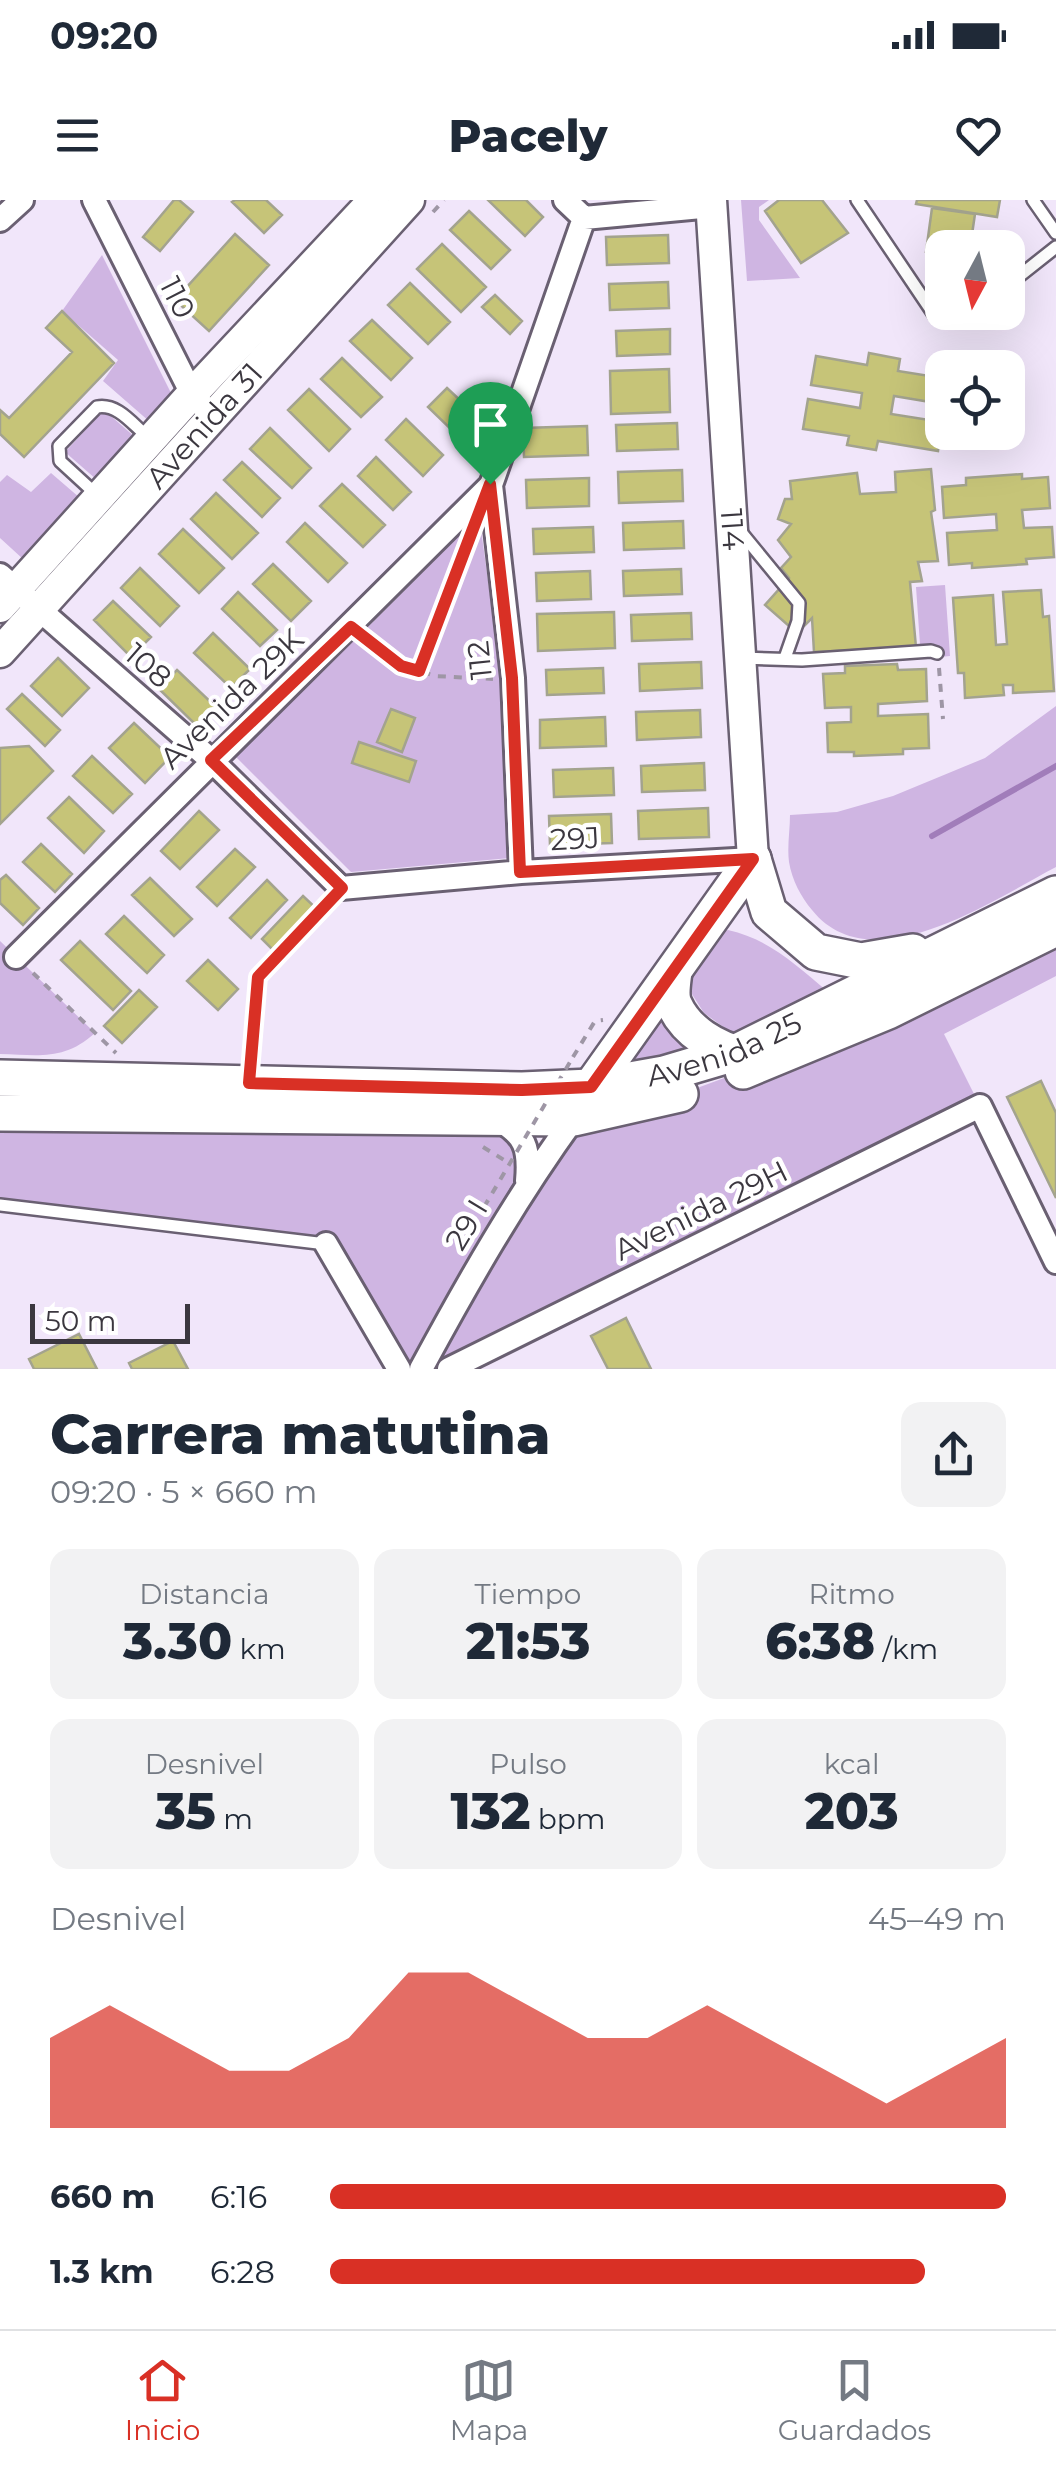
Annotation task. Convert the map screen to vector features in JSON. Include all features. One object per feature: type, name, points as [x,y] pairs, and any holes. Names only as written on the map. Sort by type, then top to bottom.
[{"type":"main road","name":"Avenida 31","points":[[5,591],[99,498],[374,200]]},
{"type":"main road","name":"Avenida 31","points":[[0,652],[409,200]]},
{"type":"main road","name":"114","points":[[711,203],[753,859]]},
{"type":"main road","points":[[753,859],[769,912]]},
{"type":"main road","points":[[582,1103],[753,859]]},
{"type":"main road","name":"Avenida 25","points":[[0,1078],[522,1090],[582,1103],[735,1053],[1056,894]]},
{"type":"main road","points":[[708,923],[732,909],[750,907],[769,912],[816,952],[861,961],[949,946]]},
{"type":"main road","name":"Avenida 25","points":[[0,1113],[494,1117],[689,1092],[888,1012],[1056,928]]},
{"type":"main road","points":[[674,971],[672,1001],[689,1026],[714,1045],[751,1057],[786,1055]]},
{"type":"street","points":[[0,220],[22,200]]},
{"type":"street","name":"110","points":[[94,200],[192,394],[213,418]]},
{"type":"street","points":[[564,200],[584,218],[711,203]]},
{"type":"street","name":"112","points":[[520,872],[512,678],[490,484],[584,218]]},
{"type":"street","name":"Avenida 29K","points":[[16,957],[211,760],[351,627],[490,484]]},
{"type":"street","name":"108","points":[[5,591],[40,611],[211,760],[342,888]]},
{"type":"street","name":"29J","points":[[342,888],[520,872],[753,859]]},
{"type":"street","name":"29 I","points":[[420,1369],[526,1184],[582,1103]]},
{"type":"street","name":"Avenida 29H","points":[[449,1369],[980,1106],[1056,1262]]},
{"type":"street","points":[[494,1117],[515,1129],[529,1153],[526,1184]]},
{"type":"street","points":[[326,1244],[399,1369]]},
{"type":"lane","points":[[858,200],[925,301]]},
{"type":"lane","points":[[1033,200],[1056,233]]},
{"type":"lane","points":[[1025,272],[1056,247]]},
{"type":"lane","points":[[99,498],[60,461],[60,446],[98,407],[105,405],[113,407],[151,440]]},
{"type":"lane","points":[[732,517],[748,544],[799,604],[798,621],[786,658]]},
{"type":"lane","points":[[741,658],[938,653]]},
{"type":"lane","points":[[0,1205],[326,1244]]},
{"type":"path","points":[[419,671],[472,533]]},
{"type":"path","points":[[351,627],[401,666],[435,676],[512,678]]},
{"type":"path","points":[[938,653],[942,719]]},
{"type":"path","points":[[249,1083],[258,977],[342,888]]},
{"type":"path","points":[[16,957],[144,1081]]},
{"type":"path","points":[[466,1236],[594,1021]]},
{"type":"shaded area","points":[[741,200],[769,200],[759,207],[759,220],[800,278],[747,281]]},
{"type":"shaded area","points":[[102,255],[173,397],[150,422],[103,381],[118,360],[62,311]]},
{"type":"shaded area","points":[[104,410],[136,438],[97,480],[65,452]]},
{"type":"shaded area","points":[[51,473],[80,498],[23,559],[0,538],[0,482],[7,475],[31,492]]},
{"type":"shaded area","points":[[479,515],[500,668],[510,858],[351,872],[233,754]]},
{"type":"shaded area","points":[[945,585],[950,656],[921,659],[916,587]]},
{"type":"shaded area","points":[[1056,706],[1056,867],[967,915],[899,938],[866,939],[837,931],[812,910],[790,869],[790,815],[837,812],[893,796],[985,758]]},
{"type":"shaded area","points":[[1056,928],[1056,976],[944,1034],[980,1106],[449,1369],[399,1369],[326,1244],[0,1205],[0,1113],[515,1129],[527,1181],[574,1118],[689,1091],[786,1055]]},
{"type":"shaded area","points":[[728,930],[769,946],[827,991],[749,1034],[729,1031],[704,1013],[690,991],[690,969],[714,935]]},
{"type":"shaded area","points":[[0,941],[95,1033],[62,1052],[0,1054]]},
{"type":"shaded area","points":[[662,1003],[707,1049],[611,1072]]},
{"type":"building","points":[[174,200],[193,212],[160,251],[143,237]]},
{"type":"building","points":[[266,200],[282,215],[264,233],[232,202]]},
{"type":"building","points":[[488,200],[526,200],[543,217],[525,236]]},
{"type":"building","points":[[779,200],[822,200],[848,233],[801,263],[765,211]]},
{"type":"building","points":[[917,200],[1000,200],[997,217],[916,204]]},
{"type":"building","points":[[932,208],[975,214],[973,230],[929,230]]},
{"type":"building","points":[[469,211],[510,250],[491,269],[450,230]]},
{"type":"building","points":[[235,234],[269,265],[209,331],[175,300]]},
{"type":"building","points":[[668,235],[669,263],[607,265],[606,237]]},
{"type":"building","points":[[442,244],[486,287],[461,312],[417,269]]},
{"type":"building","points":[[668,282],[669,308],[610,310],[609,284]]},
{"type":"building","points":[[410,283],[450,322],[428,344],[388,305]]},
{"type":"building","points":[[495,295],[522,321],[510,334],[482,307]]},
{"type":"building","points":[[62,311],[114,363],[24,457],[0,434],[0,410],[9,418],[72,352],[46,328]]},
{"type":"building","points":[[372,320],[412,358],[391,380],[350,341]]},
{"type":"building","points":[[670,329],[670,354],[617,356],[616,331]]},
{"type":"building","points":[[869,353],[900,359],[898,371],[925,375],[925,401],[894,396],[891,414],[925,419],[925,449],[878,441],[876,450],[847,445],[849,436],[803,429],[808,399],[860,408],[862,393],[811,385],[816,356],[867,365]]},
{"type":"building","points":[[342,358],[382,397],[361,417],[321,379]]},
{"type":"building","points":[[669,369],[670,412],[611,414],[610,371]]},
{"type":"building","points":[[447,388],[480,419],[461,439],[428,407]]},
{"type":"building","points":[[309,389],[350,429],[329,451],[288,410]]},
{"type":"building","points":[[406,419],[443,455],[423,476],[386,440]]},
{"type":"building","points":[[677,423],[678,449],[617,451],[616,425]]},
{"type":"building","points":[[587,426],[588,455],[524,457],[523,428]]},
{"type":"building","points":[[270,428],[311,468],[292,488],[250,449]]},
{"type":"building","points":[[376,457],[411,492],[393,510],[358,476]]},
{"type":"building","points":[[242,462],[280,498],[262,517],[224,480]]},
{"type":"building","points":[[931,469],[935,510],[931,512],[938,561],[918,562],[922,581],[910,582],[916,647],[814,652],[812,618],[797,633],[765,605],[789,578],[781,568],[791,557],[778,540],[791,524],[778,519],[785,499],[792,499],[790,481],[857,473],[860,494],[896,492],[895,472]]},
{"type":"building","points":[[682,470],[683,501],[619,503],[618,472]]},
{"type":"building","points":[[1022,474],[1022,479],[1048,477],[1050,508],[1022,510],[1024,528],[1052,527],[1054,557],[1026,559],[1027,564],[972,568],[972,563],[949,565],[947,533],[997,530],[996,514],[944,518],[942,487],[966,485],[966,478]]},
{"type":"building","points":[[589,478],[589,506],[527,508],[526,480]]},
{"type":"building","points":[[342,484],[385,525],[363,547],[320,506]]},
{"type":"building","points":[[216,493],[258,533],[232,559],[191,519]]},
{"type":"building","points":[[683,521],[684,548],[624,550],[623,523]]},
{"type":"building","points":[[305,523],[347,563],[328,582],[287,542]]},
{"type":"building","points":[[593,527],[594,552],[534,554],[533,529]]},
{"type":"building","points":[[183,529],[224,568],[199,593],[159,554]]},
{"type":"building","points":[[273,564],[311,601],[291,621],[253,584]]},
{"type":"building","points":[[140,568],[179,606],[160,626],[121,588]]},
{"type":"building","points":[[681,569],[682,594],[624,596],[623,571]]},
{"type":"building","points":[[590,571],[591,599],[537,601],[536,573]]},
{"type":"building","points":[[1041,590],[1043,617],[1049,616],[1054,691],[1013,693],[1013,685],[1003,685],[1004,695],[965,698],[964,673],[958,673],[953,598],[993,595],[996,645],[1007,644],[1003,592]]},
{"type":"building","points":[[238,592],[277,630],[260,646],[222,609]]},
{"type":"building","points":[[113,601],[151,637],[131,657],[94,620]]},
{"type":"building","points":[[614,612],[615,648],[538,651],[537,614]]},
{"type":"building","points":[[691,613],[692,639],[632,641],[631,615]]},
{"type":"building","points":[[213,633],[250,669],[231,688],[194,653]]},
{"type":"building","points":[[58,658],[89,688],[62,716],[31,686]]},
{"type":"building","points":[[701,662],[702,688],[640,691],[639,664]]},
{"type":"building","points":[[897,664],[898,670],[926,669],[927,701],[878,704],[878,716],[928,714],[929,748],[903,749],[903,754],[854,756],[854,752],[828,752],[827,723],[851,722],[851,707],[825,708],[823,674],[845,673],[845,666]]},
{"type":"building","points":[[603,668],[604,693],[547,695],[546,670]]},
{"type":"building","points":[[177,670],[217,708],[198,727],[159,689]]},
{"type":"building","points":[[22,694],[60,730],[45,746],[7,709]]},
{"type":"building","points":[[391,709],[415,718],[402,752],[377,742]]},
{"type":"building","points":[[700,710],[701,737],[637,740],[636,712]]},
{"type":"building","points":[[605,717],[606,746],[540,748],[540,720]]},
{"type":"building","points":[[134,723],[170,757],[145,783],[109,748]]},
{"type":"building","points":[[359,742],[416,761],[409,782],[352,763]]},
{"type":"building","points":[[29,746],[53,771],[0,824],[0,748]]},
{"type":"building","points":[[92,756],[132,794],[113,813],[73,776]]},
{"type":"building","points":[[704,763],[705,790],[642,792],[641,766]]},
{"type":"building","points":[[613,768],[614,795],[554,797],[553,770]]},
{"type":"building","points":[[69,797],[104,831],[84,853],[48,818]]},
{"type":"building","points":[[708,808],[709,837],[639,839],[638,811]]},
{"type":"building","points":[[199,811],[219,830],[180,869],[161,851]]},
{"type":"building","points":[[611,814],[612,843],[550,845],[549,816]]},
{"type":"building","points":[[41,844],[72,874],[55,892],[23,862]]},
{"type":"building","points":[[235,849],[255,867],[217,906],[197,887]]},
{"type":"building","points":[[6,875],[39,908],[23,925],[0,903],[0,880]]},
{"type":"building","points":[[150,878],[192,919],[174,936],[132,895]]},
{"type":"building","points":[[267,880],[287,900],[251,938],[230,918]]},
{"type":"building","points":[[303,896],[320,912],[278,955],[262,939]]},
{"type":"building","points":[[124,916],[164,955],[147,973],[106,934]]},
{"type":"building","points":[[80,941],[131,991],[113,1010],[61,960]]},
{"type":"building","points":[[208,960],[238,989],[218,1010],[187,981]]},
{"type":"building","points":[[139,990],[157,1007],[122,1043],[104,1026]]},
{"type":"building","points":[[1041,1081],[1056,1113],[1056,1198],[1007,1097]]},
{"type":"building","points":[[626,1318],[651,1369],[608,1369],[591,1336]]},
{"type":"building","points":[[79,1334],[97,1369],[34,1369],[29,1359]]},
{"type":"building","points":[[173,1341],[188,1369],[132,1369],[129,1363]]},
{"type":"waterway","points":[[932,836],[1056,766]]},
{"type":"route","points":[[490,484],[512,678],[520,872],[753,859],[591,1087],[522,1090],[249,1083],[258,977],[342,888],[211,760],[351,627],[401,666],[419,671],[490,484]]}]
